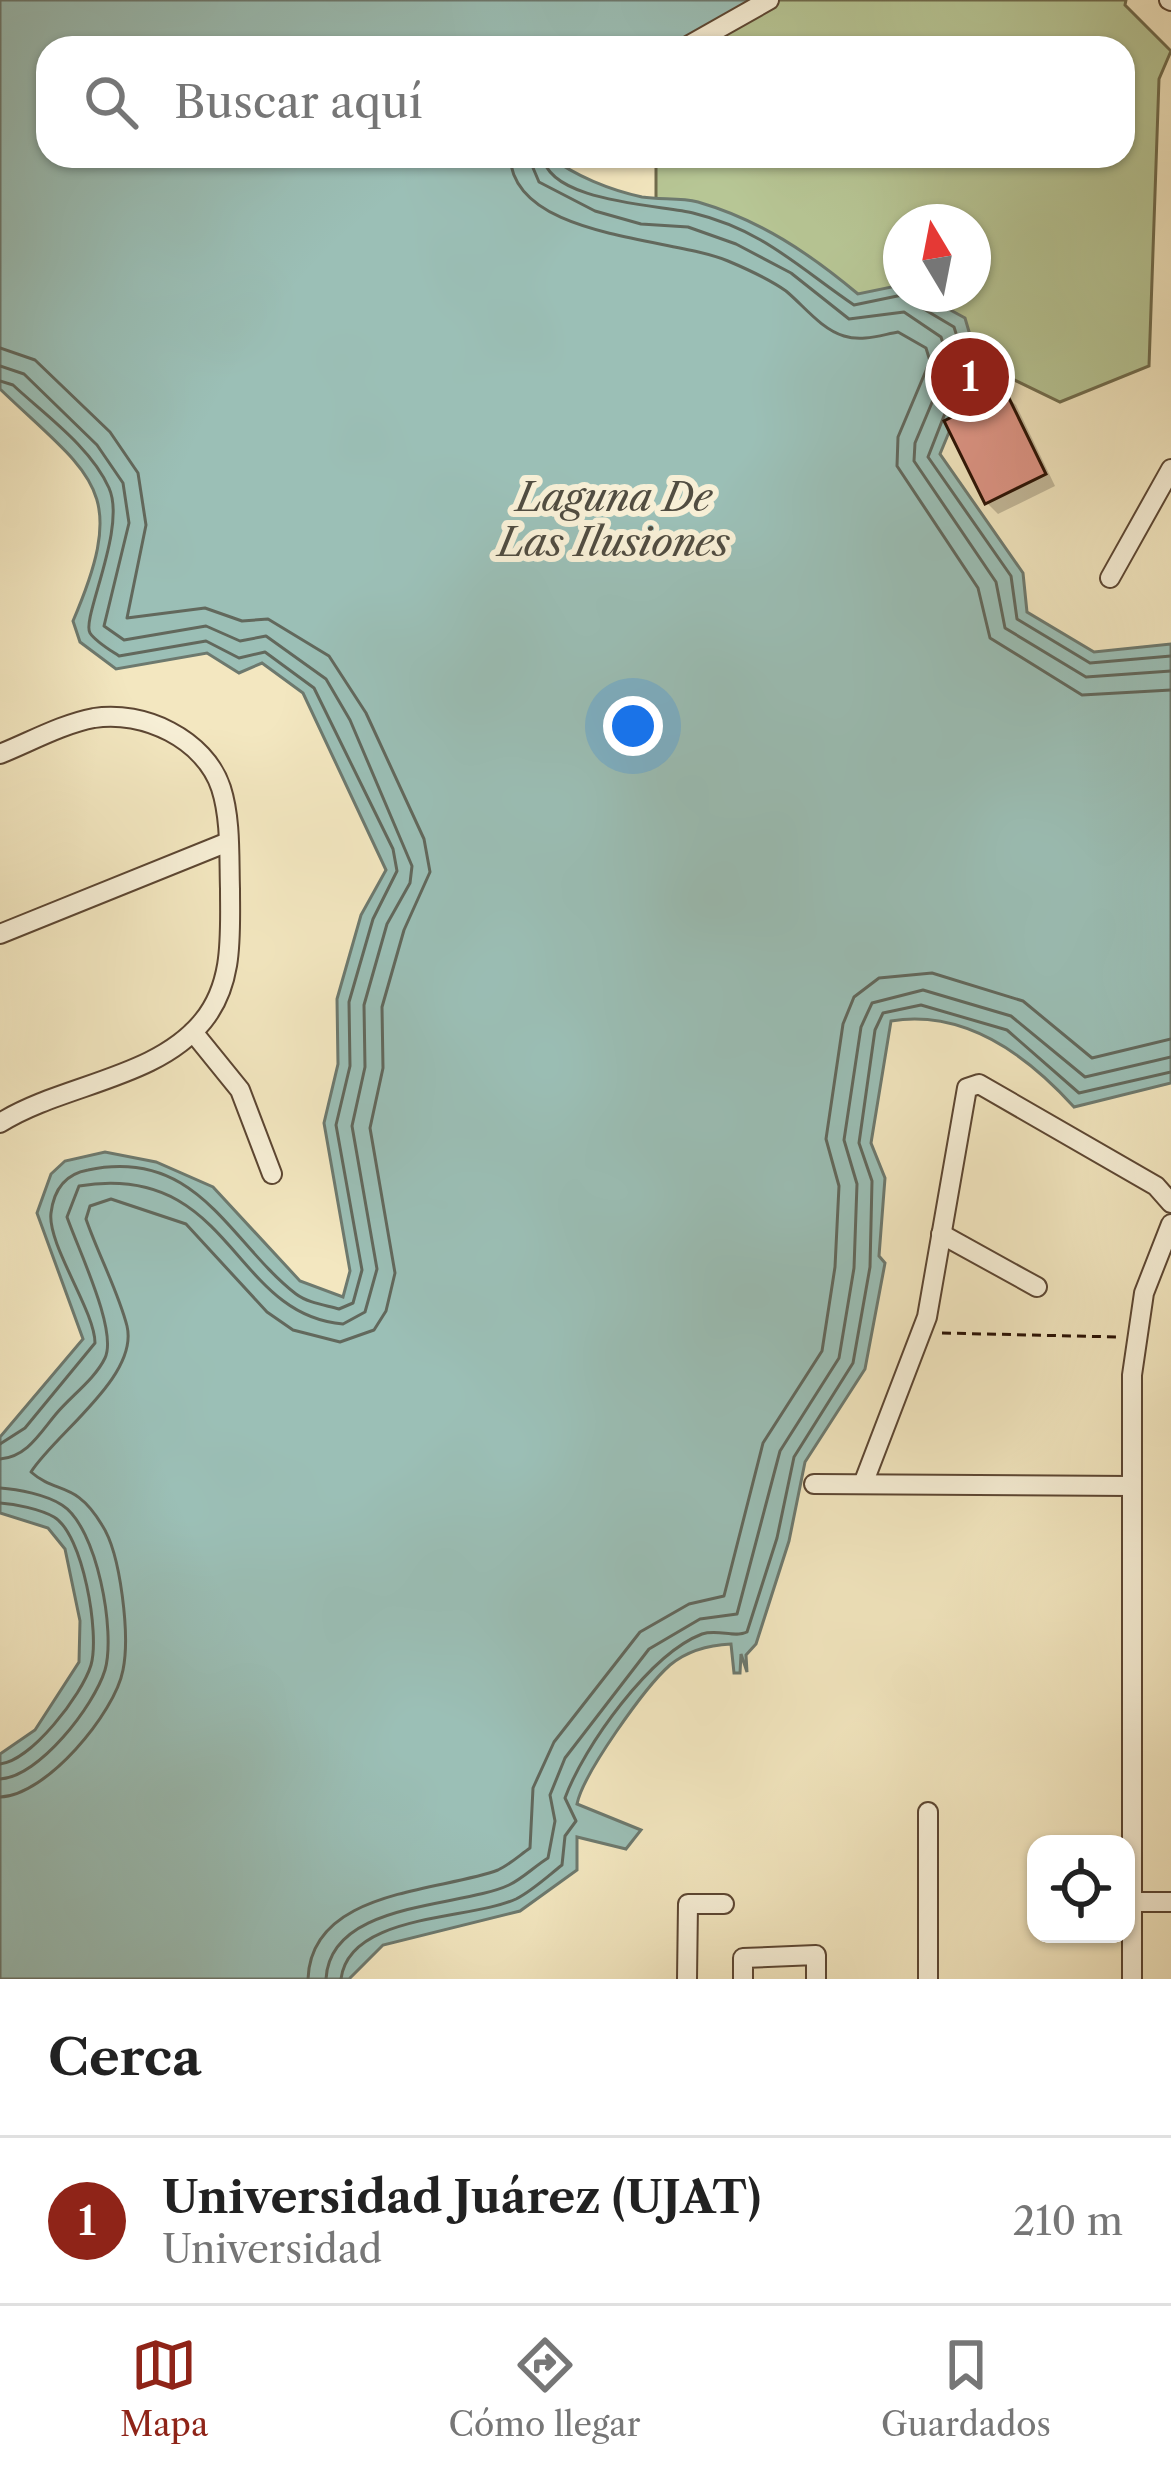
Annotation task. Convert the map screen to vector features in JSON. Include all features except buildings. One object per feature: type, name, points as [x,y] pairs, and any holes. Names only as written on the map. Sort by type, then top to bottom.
[{"type":"street","points":[[705,36],[769,0]]},
{"type":"street","points":[[1109,578],[1171,469]]},
{"type":"street","points":[[0,754],[93,718],[124,717],[156,725],[190,746],[216,776],[227,842],[228,966],[217,1000],[193,1032],[159,1056],[42,1100],[0,1123]]},
{"type":"street","points":[[0,934],[227,842]]},
{"type":"street","points":[[193,1032],[240,1090],[272,1174]]},
{"type":"street","points":[[863,1484],[922,1332],[964,1096],[971,1084],[1009,1099],[1156,1186],[1171,1203]]},
{"type":"street","points":[[1131,1835],[1129,1486],[1135,1337],[1144,1293],[1171,1224]]},
{"type":"street","points":[[941,1234],[1037,1287]]},
{"type":"street","points":[[814,1484],[1129,1486]]},
{"type":"street","points":[[928,1812],[928,1979]]},
{"type":"street","points":[[1135,1902],[1171,1902]]},
{"type":"street","points":[[687,1979],[688,1904],[724,1904]]},
{"type":"street","points":[[1132,1943],[1132,1979]]},
{"type":"street","points":[[743,1979],[743,1958],[816,1955],[816,1979]]},
{"type":"path","points":[[922,1332],[1135,1337]]},
{"type":"green space","points":[[769,0],[1126,0],[1125,5],[1171,51],[1159,79],[1149,366],[1060,402],[656,207],[656,168],[1135,168],[1135,36],[705,36]]},
{"type":"water","name":"Laguna De Las Ilusiones","points":[[0,0],[750,0],[694,36],[36,36],[36,168],[568,168],[642,197],[691,200],[721,209],[802,252],[858,294],[883,289],[883,312],[954,312],[965,318],[978,362],[940,454],[1023,573],[1027,612],[1094,652],[1171,644],[1171,1083],[1074,1107],[1036,1070],[993,1040],[944,1022],[891,1021],[871,1143],[885,1178],[879,1256],[885,1263],[865,1369],[805,1462],[789,1541],[756,1644],[746,1655],[747,1672],[741,1654],[740,1673],[734,1673],[731,1644],[691,1652],[659,1676],[616,1732],[577,1804],[641,1830],[626,1849],[577,1837],[577,1870],[520,1911],[383,1945],[349,1979],[0,1979],[0,1754],[35,1730],[79,1662],[80,1621],[65,1549],[48,1528],[0,1513],[0,1437],[83,1339],[37,1213],[51,1174],[65,1161],[105,1152],[156,1162],[213,1187],[300,1281],[343,1297],[350,1271],[324,1123],[338,1064],[337,999],[361,915],[386,870],[303,693],[262,663],[239,673],[207,653],[116,669],[80,642],[73,621],[99,541],[99,513],[93,488],[59,444],[0,389]]},
{"type":"place","name":"Universidad Juárez (UJAT)","points":[[970,377]]}]
